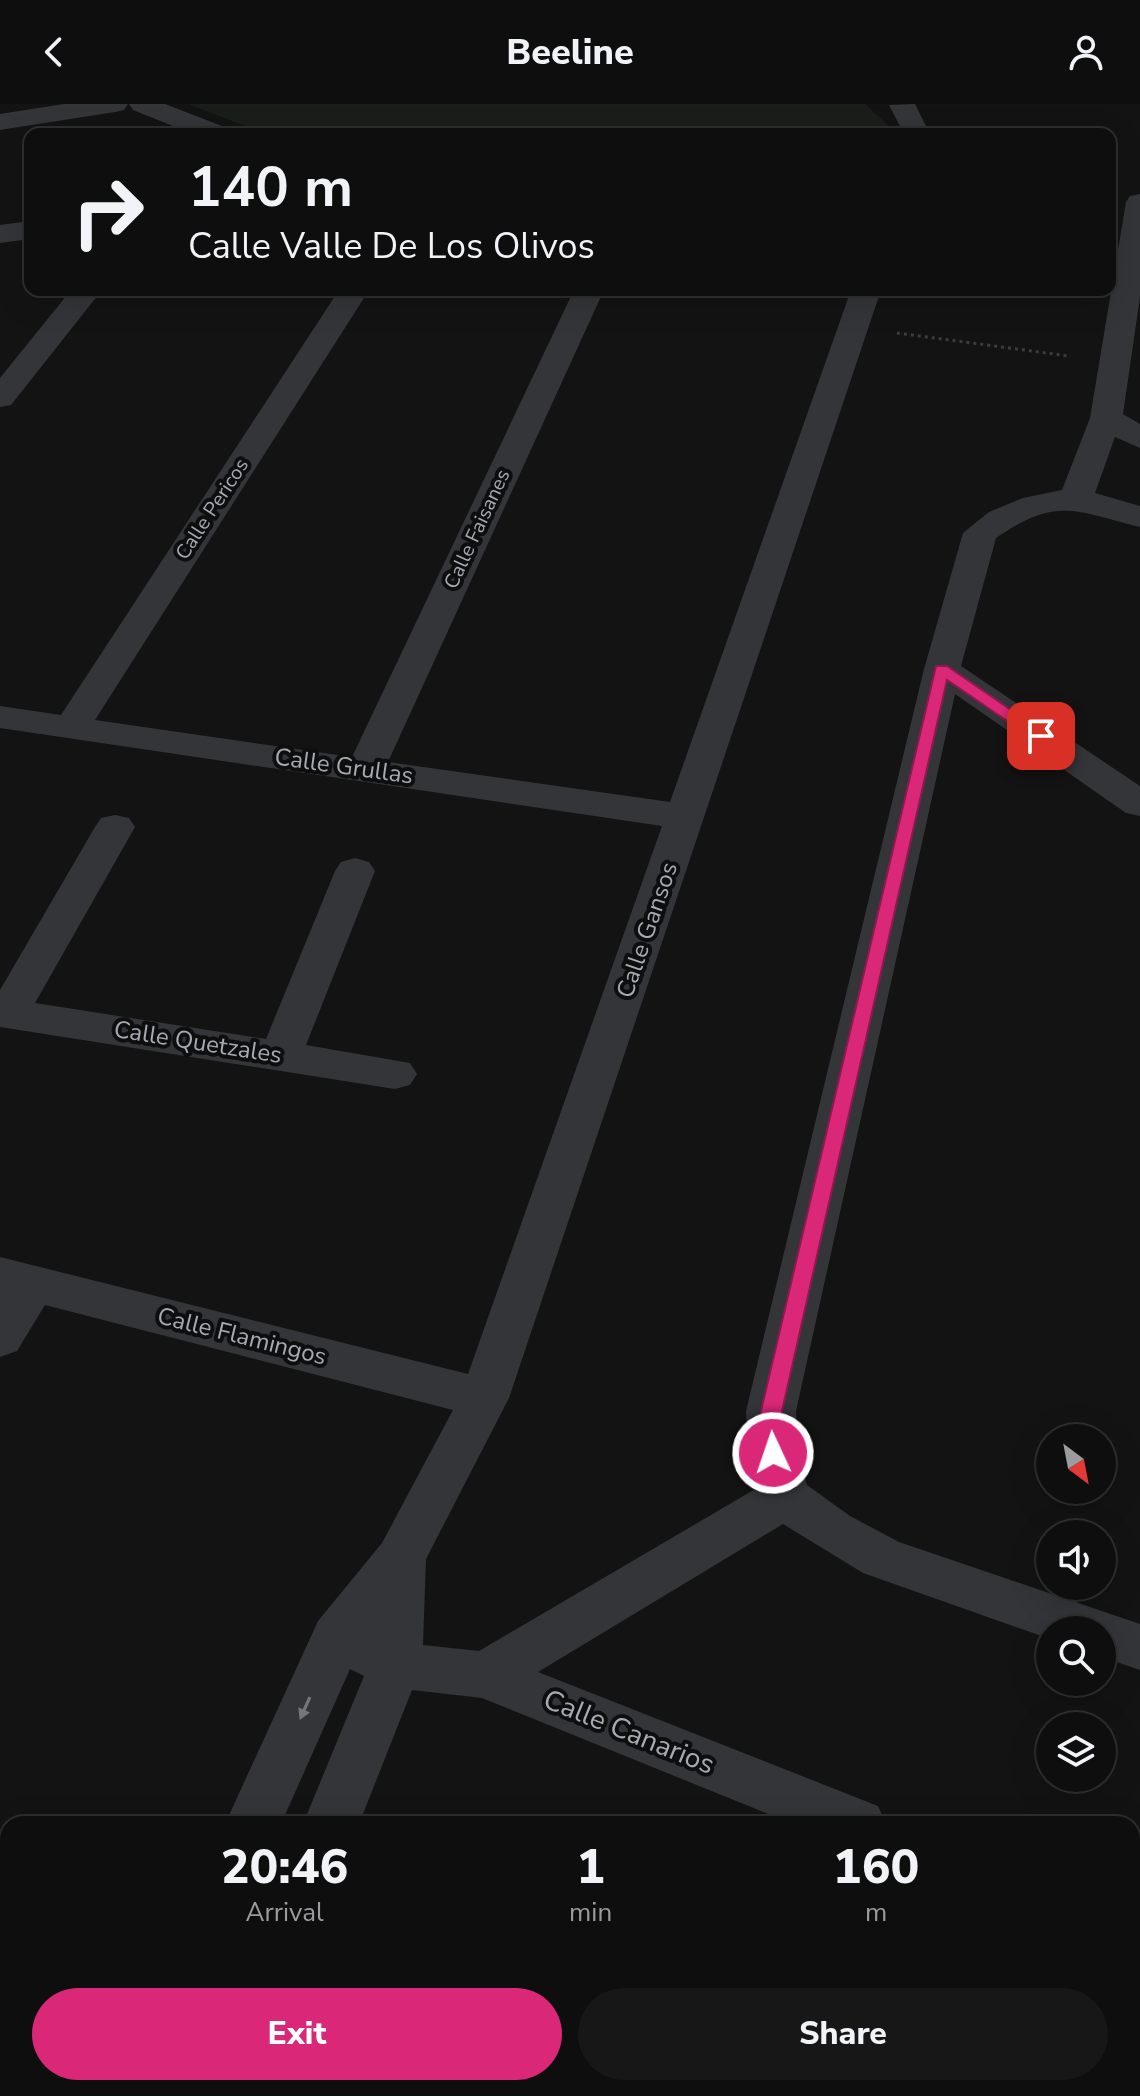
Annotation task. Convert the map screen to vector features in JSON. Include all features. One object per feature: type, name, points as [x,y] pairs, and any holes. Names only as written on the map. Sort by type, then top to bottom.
[{"type":"street","points":[[0,122],[115,104]]},
{"type":"street","points":[[142,104],[200,128]]},
{"type":"street","points":[[902,104],[914,128]]},
{"type":"street","points":[[1076,498],[1106,418],[1140,202]]},
{"type":"street","points":[[0,234],[24,231]]},
{"type":"street","points":[[0,398],[13,369],[81,296]]},
{"type":"street","name":"Calle Pericos","points":[[71,728],[350,296]]},
{"type":"street","name":"Calle Faisanes","points":[[366,768],[586,296]]},
{"type":"street","name":"Calle Gansos","points":[[400,1558],[484,1398],[860,309]]},
{"type":"street","points":[[1106,418],[1140,404]]},
{"type":"street","points":[[1106,418],[1140,438]]},
{"type":"street","points":[[1050,1616],[881,1558],[832,1531],[785,1497],[773,1453],[771,1411],[942,669],[980,533],[1001,519],[1035,505],[1076,498],[1140,517]]},
{"type":"street","points":[[942,669],[1140,804]]},
{"type":"street","name":"Calle Grullas","points":[[0,717],[687,817]]},
{"type":"street","points":[[4,1013],[115,827]]},
{"type":"street","points":[[281,1054],[355,871]]},
{"type":"street","name":"Calle Quetzales","points":[[4,1013],[395,1074]]},
{"type":"street","points":[[0,1338],[17,1279]]},
{"type":"street","name":"Calle Flamingos","points":[[17,1279],[484,1398]]},
{"type":"street","points":[[485,1675],[785,1497]]},
{"type":"street","points":[[257,1816],[337,1637],[400,1558]]},
{"type":"street","points":[[334,1816],[395,1665],[400,1558]]},
{"type":"street","name":"Calle Canarios","points":[[337,1637],[395,1665],[485,1675],[838,1816]]},
{"type":"street","points":[[1116,1639],[1140,1647]]},
{"type":"path","points":[[860,309],[1114,362]]},
{"type":"shaded area","points":[[188,104],[865,104],[890,128],[250,128]]},
{"type":"route","points":[[773,1453],[771,1411],[942,669],[1041,736]]}]
